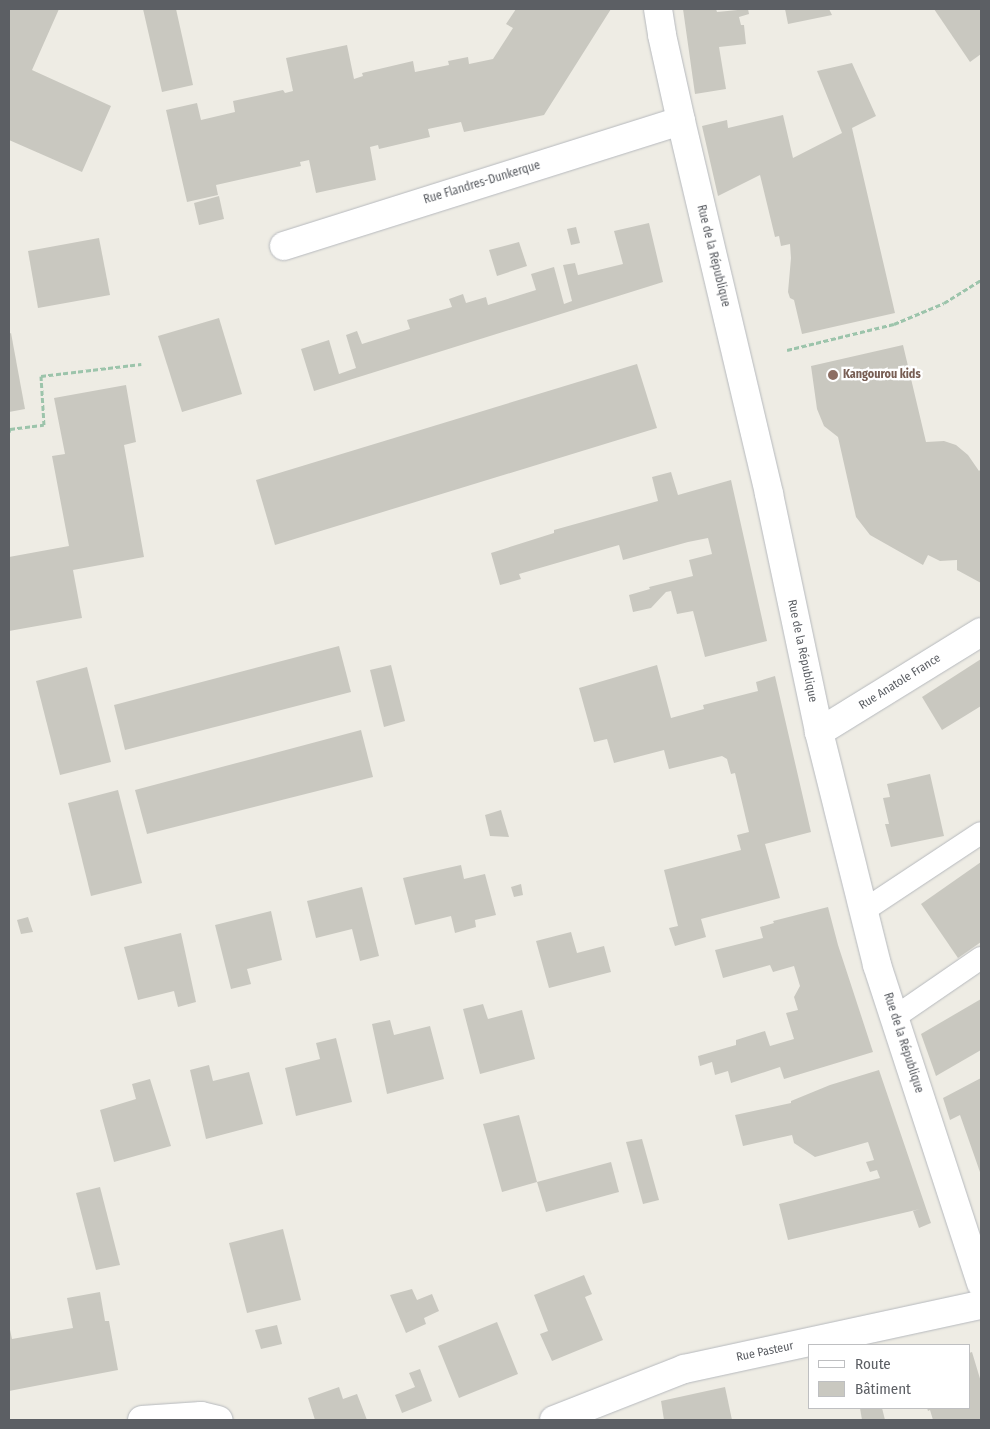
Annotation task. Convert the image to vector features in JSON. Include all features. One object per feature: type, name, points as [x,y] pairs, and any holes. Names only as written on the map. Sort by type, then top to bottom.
[{"type":"street","name":"Rue de la République","points":[[658,9],[681,121],[767,484],[819,732],[863,911],[877,965],[981,1284]]},
{"type":"street","name":"Rue Flandres-Dunkerque","points":[[284,246],[681,121]]},
{"type":"street","name":"Rue Anatole France","points":[[819,732],[981,632]]},
{"type":"street","name":"Rue Pasteur","points":[[554,1420],[684,1369],[981,1305]]},
{"type":"street","points":[[142,1420],[202,1416],[219,1420]]},
{"type":"lane","points":[[863,911],[981,833]]},
{"type":"lane","points":[[895,1017],[981,958]]},
{"type":"path","points":[[787,350],[894,324],[944,303],[981,280]]},
{"type":"path","points":[[9,432],[10,429],[44,425],[41,376],[141,364]]},
{"type":"building","points":[[9,9],[59,9],[32,70],[111,106],[82,172],[9,140]]},
{"type":"building","points":[[143,9],[176,9],[193,85],[162,92]]},
{"type":"building","points":[[516,9],[611,9],[544,115],[464,132],[461,122],[428,129],[430,137],[379,149],[378,145],[370,147],[376,180],[316,193],[309,160],[300,162],[301,166],[216,185],[218,195],[187,202],[166,110],[197,103],[201,120],[235,112],[233,101],[283,90],[285,93],[293,91],[286,58],[347,45],[354,79],[363,76],[362,73],[413,61],[415,72],[449,65],[448,61],[468,57],[469,64],[493,59],[513,28],[506,24]]},
{"type":"building","points":[[683,9],[716,9],[717,12],[748,9],[749,14],[739,17],[741,25],[744,25],[746,44],[719,47],[726,89],[695,94]]},
{"type":"building","points":[[785,9],[829,9],[832,15],[788,24]]},
{"type":"building","points":[[934,9],[981,9],[981,54],[970,62]]},
{"type":"building","points":[[852,63],[876,116],[852,128],[895,313],[802,334],[794,300],[790,298],[788,292],[791,258],[790,244],[781,246],[779,236],[775,237],[760,175],[718,196],[702,126],[727,120],[728,128],[783,115],[793,158],[842,133],[817,71]]},
{"type":"building","points":[[219,196],[224,219],[199,225],[194,203]]},
{"type":"building","points":[[649,223],[663,282],[314,391],[301,349],[329,340],[339,374],[356,368],[346,335],[357,331],[362,344],[410,329],[407,320],[452,307],[449,299],[463,294],[466,303],[486,297],[488,305],[536,290],[531,274],[554,267],[564,304],[572,301],[563,265],[575,263],[578,275],[623,264],[614,231]]},
{"type":"building","points":[[576,227],[580,243],[571,245],[567,229]]},
{"type":"building","points":[[99,238],[110,295],[38,308],[28,251]]},
{"type":"building","points":[[519,242],[527,266],[497,276],[489,250]]},
{"type":"building","points":[[219,318],[242,394],[182,412],[158,336]]},
{"type":"building","points":[[11,333],[25,409],[9,412],[9,334]]},
{"type":"building","points":[[903,345],[926,442],[944,441],[956,445],[968,455],[979,471],[981,469],[981,583],[957,570],[957,560],[940,561],[928,555],[923,565],[870,535],[856,517],[838,437],[824,426],[817,409],[811,366]]},
{"type":"building","points":[[637,364],[657,428],[275,545],[256,480]]},
{"type":"building","points":[[126,385],[136,442],[124,445],[144,557],[73,570],[82,618],[9,631],[9,557],[69,546],[52,456],[65,454],[54,398]]},
{"type":"building","points":[[671,472],[678,495],[731,480],[767,641],[705,657],[693,611],[677,614],[671,591],[666,592],[651,608],[633,612],[629,595],[650,589],[649,587],[693,576],[689,560],[712,554],[708,538],[623,560],[619,545],[519,574],[521,579],[500,585],[491,553],[554,533],[554,530],[658,501],[652,477]]},
{"type":"building","points":[[339,646],[351,692],[125,750],[114,705]]},
{"type":"building","points":[[981,659],[981,706],[942,730],[922,697]]},
{"type":"building","points":[[391,665],[405,721],[384,727],[370,670]]},
{"type":"building","points":[[657,665],[671,718],[704,709],[703,705],[758,691],[756,682],[775,676],[811,832],[765,844],[780,898],[701,919],[706,937],[675,946],[669,928],[678,926],[664,870],[741,850],[737,835],[749,832],[735,773],[731,774],[727,759],[722,756],[669,769],[664,750],[614,763],[607,739],[594,742],[579,688]]},
{"type":"building","points":[[87,667],[111,762],[60,775],[36,681]]},
{"type":"building","points":[[361,730],[373,777],[147,834],[135,790]]},
{"type":"building","points":[[930,774],[944,836],[891,847],[885,824],[889,824],[883,798],[890,797],[887,784]]},
{"type":"building","points":[[118,790],[142,883],[91,896],[68,803]]},
{"type":"building","points":[[501,810],[509,837],[490,836],[485,815]]},
{"type":"building","points":[[981,862],[981,942],[958,958],[921,904]]},
{"type":"building","points":[[461,865],[464,879],[485,874],[496,915],[475,920],[476,927],[455,933],[451,916],[415,925],[403,878]]},
{"type":"building","points":[[521,884],[523,895],[514,897],[511,887]]},
{"type":"building","points":[[362,887],[379,956],[360,961],[352,929],[316,938],[307,901]]},
{"type":"building","points":[[828,907],[838,945],[873,1052],[784,1079],[780,1067],[731,1083],[728,1071],[715,1075],[712,1062],[700,1066],[698,1056],[736,1045],[736,1040],[765,1031],[770,1046],[794,1039],[786,1013],[798,1010],[794,997],[800,986],[794,966],[773,972],[770,965],[723,978],[715,950],[763,938],[760,927],[774,923],[773,921]]},
{"type":"building","points":[[271,911],[282,960],[247,969],[251,984],[231,989],[215,925]]},
{"type":"building","points":[[28,917],[33,932],[21,934],[17,920]]},
{"type":"building","points":[[571,932],[577,953],[604,946],[611,972],[549,988],[536,941]]},
{"type":"building","points":[[181,933],[196,1002],[178,1007],[174,991],[138,1000],[124,947]]},
{"type":"building","points":[[981,999],[981,1050],[936,1076],[921,1034]]},
{"type":"building","points":[[483,1004],[488,1019],[522,1010],[535,1059],[480,1074],[463,1009]]},
{"type":"building","points":[[390,1020],[394,1035],[430,1026],[444,1079],[387,1094],[372,1024]]},
{"type":"building","points":[[336,1038],[352,1102],[296,1116],[285,1068],[320,1059],[316,1043]]},
{"type":"building","points":[[209,1065],[213,1081],[249,1072],[263,1124],[206,1139],[190,1070]]},
{"type":"building","points":[[879,1070],[931,1223],[919,1228],[913,1211],[920,1209],[788,1240],[779,1204],[880,1178],[877,1170],[870,1172],[866,1162],[874,1160],[868,1142],[815,1157],[794,1143],[792,1135],[743,1146],[735,1115],[791,1103],[791,1101],[830,1085]]},
{"type":"building","points":[[981,1078],[981,1175],[960,1115],[950,1120],[943,1098]]},
{"type":"building","points":[[150,1079],[171,1146],[114,1162],[100,1110],[136,1099],[132,1084]]},
{"type":"building","points":[[519,1115],[537,1182],[502,1192],[483,1124]]},
{"type":"building","points":[[642,1139],[659,1200],[643,1204],[626,1142]]},
{"type":"building","points":[[611,1162],[619,1192],[546,1212],[537,1182]]},
{"type":"building","points":[[100,1187],[120,1265],[96,1270],[76,1193]]},
{"type":"building","points":[[283,1229],[301,1300],[247,1313],[229,1243]]},
{"type":"building","points":[[584,1275],[592,1294],[585,1297],[603,1340],[552,1361],[540,1334],[548,1331],[534,1295]]},
{"type":"building","points":[[412,1289],[417,1300],[432,1294],[439,1311],[424,1318],[426,1324],[406,1333],[390,1295]]},
{"type":"building","points":[[100,1292],[105,1321],[109,1321],[118,1370],[9,1391],[9,1325],[12,1339],[73,1328],[67,1298]]},
{"type":"building","points":[[497,1322],[518,1374],[459,1398],[438,1346]]},
{"type":"building","points":[[277,1325],[282,1344],[261,1349],[255,1330]]},
{"type":"building","points":[[972,1352],[981,1382],[981,1420],[933,1420],[930,1410],[928,1411],[927,1409],[970,1409],[970,1353]]},
{"type":"building","points":[[420,1369],[432,1401],[402,1413],[395,1395],[415,1387],[409,1373]]},
{"type":"building","points":[[339,1387],[343,1399],[357,1394],[367,1420],[315,1420],[308,1398]]},
{"type":"building","points":[[725,1387],[732,1420],[664,1420],[661,1401]]},
{"type":"building","points":[[860,1409],[882,1409],[885,1420],[862,1420]]},
{"type":"place","name":"Kangourou kids","points":[[833,375]]}]
